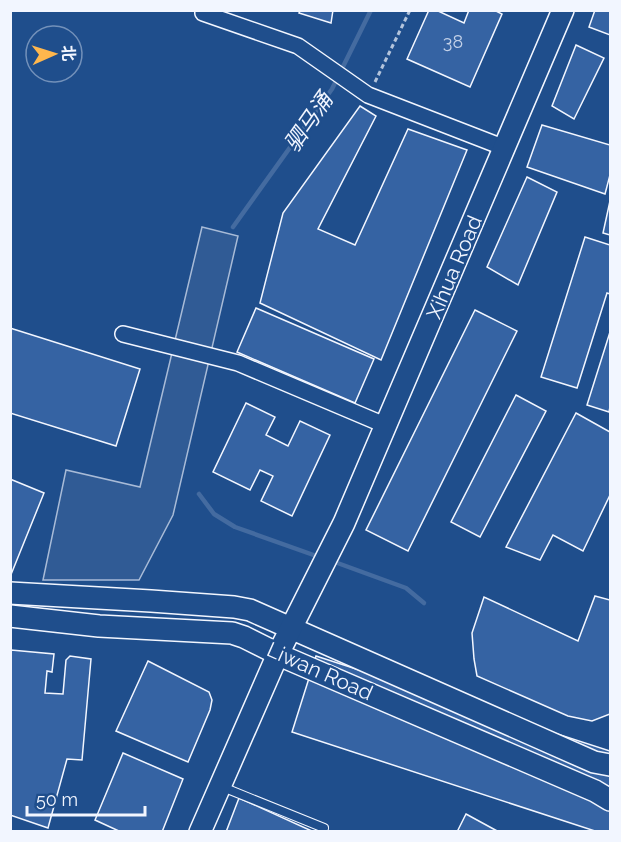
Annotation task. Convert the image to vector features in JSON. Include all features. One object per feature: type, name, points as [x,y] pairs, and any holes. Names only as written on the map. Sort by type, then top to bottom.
[{"type":"main road","name":"Xihua Road","points":[[292,630],[344,523],[387,426],[563,10]]},
{"type":"main road","name":"Liwan Road","points":[[10,593],[234,607],[250,610],[594,762],[610,765]]},
{"type":"main road","points":[[232,633],[234,607]]},
{"type":"main road","name":"Liwan Road","points":[[10,616],[99,626],[232,633],[595,791],[610,800]]},
{"type":"main road","points":[[200,831],[278,654],[292,630]]},
{"type":"street","points":[[203,13],[298,46],[368,95],[505,148]]},
{"type":"street","points":[[123,334],[238,363],[387,426]]},
{"type":"lane","points":[[220,786],[324,828],[323,831]]},
{"type":"path","points":[[368,95],[410,10]]},
{"type":"shaded area","points":[[202,227],[238,236],[173,515],[139,580],[43,580],[66,470],[140,487]]},
{"type":"building","points":[[300,10],[333,10],[331,23],[299,13]]},
{"type":"building","points":[[429,10],[436,10],[464,23],[469,10],[494,10],[502,14],[470,87],[407,59]]},
{"type":"building","points":[[595,10],[610,10],[610,35],[589,27]]},
{"type":"building","points":[[576,45],[604,58],[574,119],[552,106]]},
{"type":"building","points":[[360,106],[376,116],[318,229],[355,245],[408,129],[467,150],[381,360],[260,303],[283,213]]},
{"type":"building","points":[[542,125],[610,145],[610,175],[605,194],[527,167]]},
{"type":"building","points":[[527,177],[557,192],[518,285],[487,267]]},
{"type":"building","points":[[610,201],[610,235],[603,233]]},
{"type":"building","points":[[585,237],[610,245],[610,294],[607,293],[577,388],[541,377]]},
{"type":"building","points":[[256,308],[374,359],[355,403],[237,352]]},
{"type":"building","points":[[475,310],[517,331],[408,551],[366,530]]},
{"type":"building","points":[[10,328],[140,369],[116,446],[10,413]]},
{"type":"building","points":[[610,332],[610,407],[609,412],[587,405]]},
{"type":"building","points":[[516,395],[546,411],[480,537],[451,522]]},
{"type":"building","points":[[246,403],[275,417],[266,435],[288,446],[300,421],[330,435],[292,516],[261,501],[273,476],[260,470],[250,490],[213,472]]},
{"type":"building","points":[[576,413],[610,432],[610,495],[583,551],[553,535],[540,560],[506,547]]},
{"type":"building","points":[[10,479],[44,493],[10,577]]},
{"type":"building","points":[[595,596],[610,600],[610,714],[592,721],[568,716],[477,676],[472,633],[484,597],[578,641]]},
{"type":"building","points":[[11,650],[54,654],[52,672],[47,671],[45,693],[63,694],[66,660],[70,656],[91,659],[82,760],[67,759],[48,828],[10,815]]},
{"type":"building","points":[[316,656],[610,751],[610,832],[598,832],[292,732]]},
{"type":"building","points":[[148,661],[209,692],[212,700],[210,710],[188,762],[116,731]]},
{"type":"building","points":[[123,753],[183,779],[162,832],[121,832],[95,820]]},
{"type":"building","points":[[239,798],[314,832],[226,832]]},
{"type":"building","points":[[466,814],[499,832],[457,832]]},
{"type":"waterway","name":"驷马涌","points":[[233,227],[332,89],[371,10]]},
{"type":"waterway","name":"驷马涌","points":[[199,494],[214,514],[235,527],[322,558]]},
{"type":"waterway","name":"驷马涌","points":[[332,561],[406,588],[424,603]]}]
